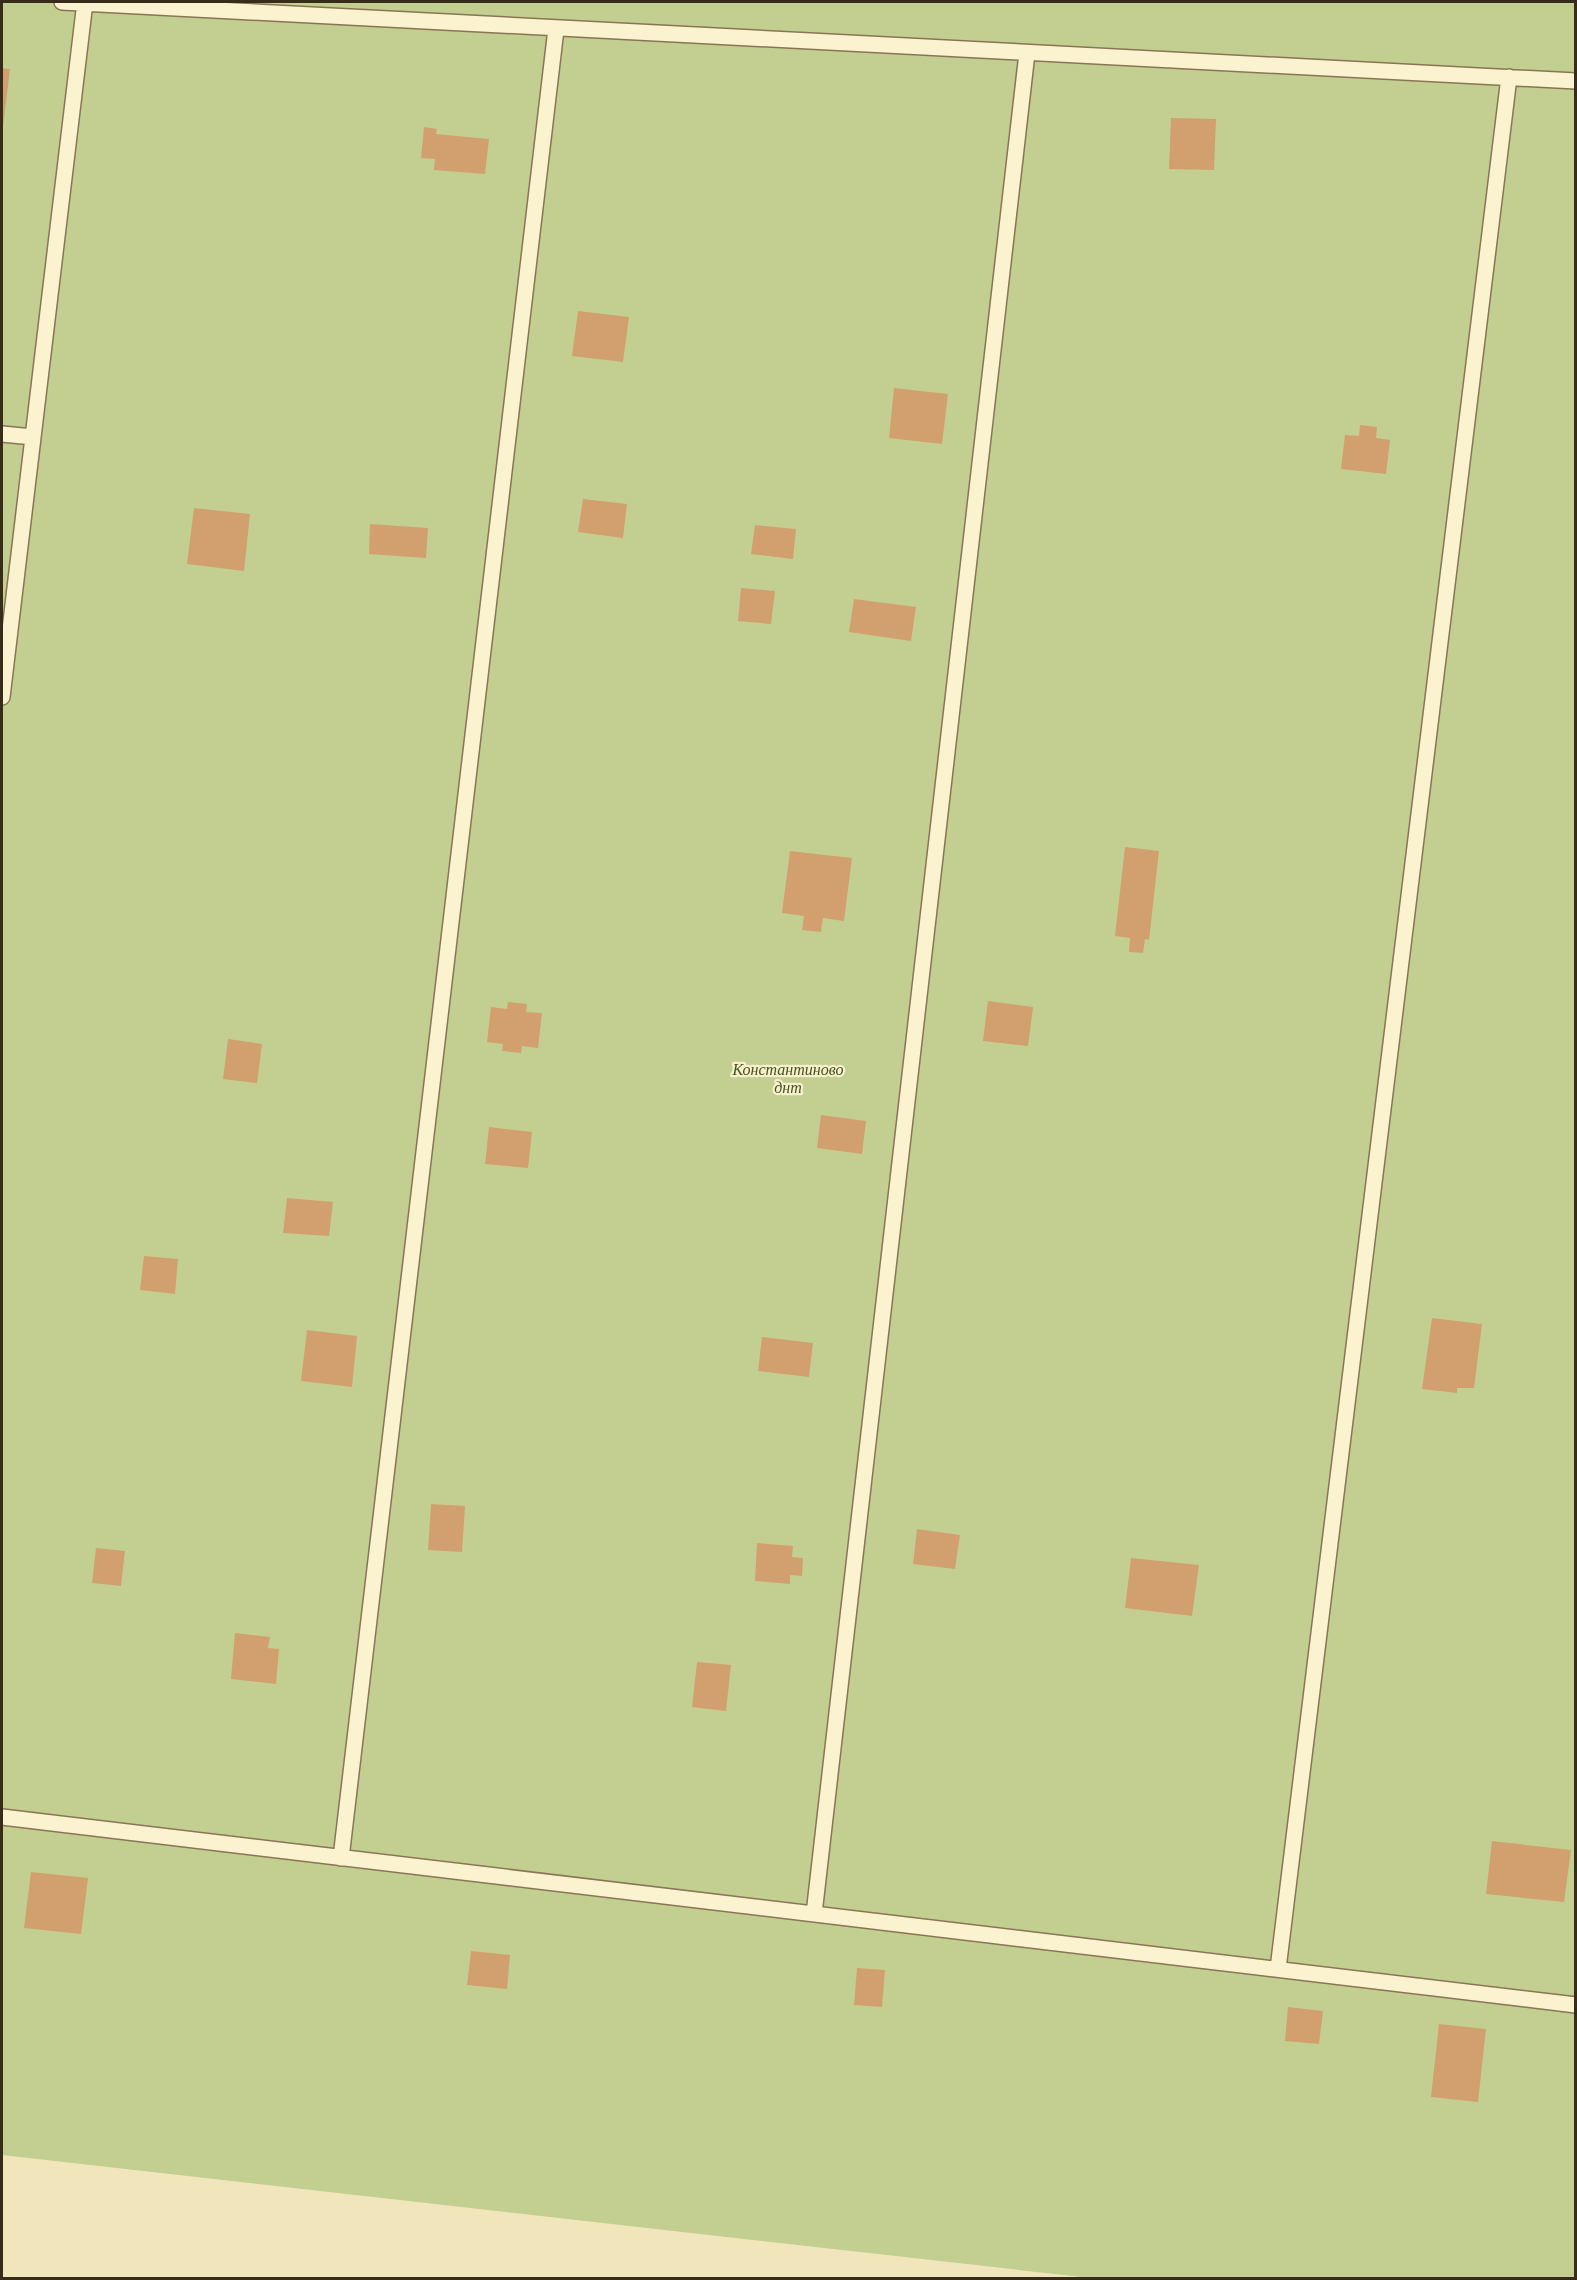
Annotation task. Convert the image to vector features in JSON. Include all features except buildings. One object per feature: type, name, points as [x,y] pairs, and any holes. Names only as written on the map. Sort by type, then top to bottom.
[{"type":"lane","points":[[62,2],[1575,81]]},
{"type":"lane","points":[[2,697],[85,3]]},
{"type":"lane","points":[[341,1858],[556,29]]},
{"type":"lane","points":[[814,1914],[1028,52]]},
{"type":"lane","points":[[1278,1969],[1509,77]]},
{"type":"lane","points":[[2,434],[33,437]]},
{"type":"lane","points":[[2,1817],[1575,2005]]},
{"type":"green space","name":"Константиново днт","points":[[2,2],[1575,2],[1575,2278],[1090,2278],[2,2155]]}]
